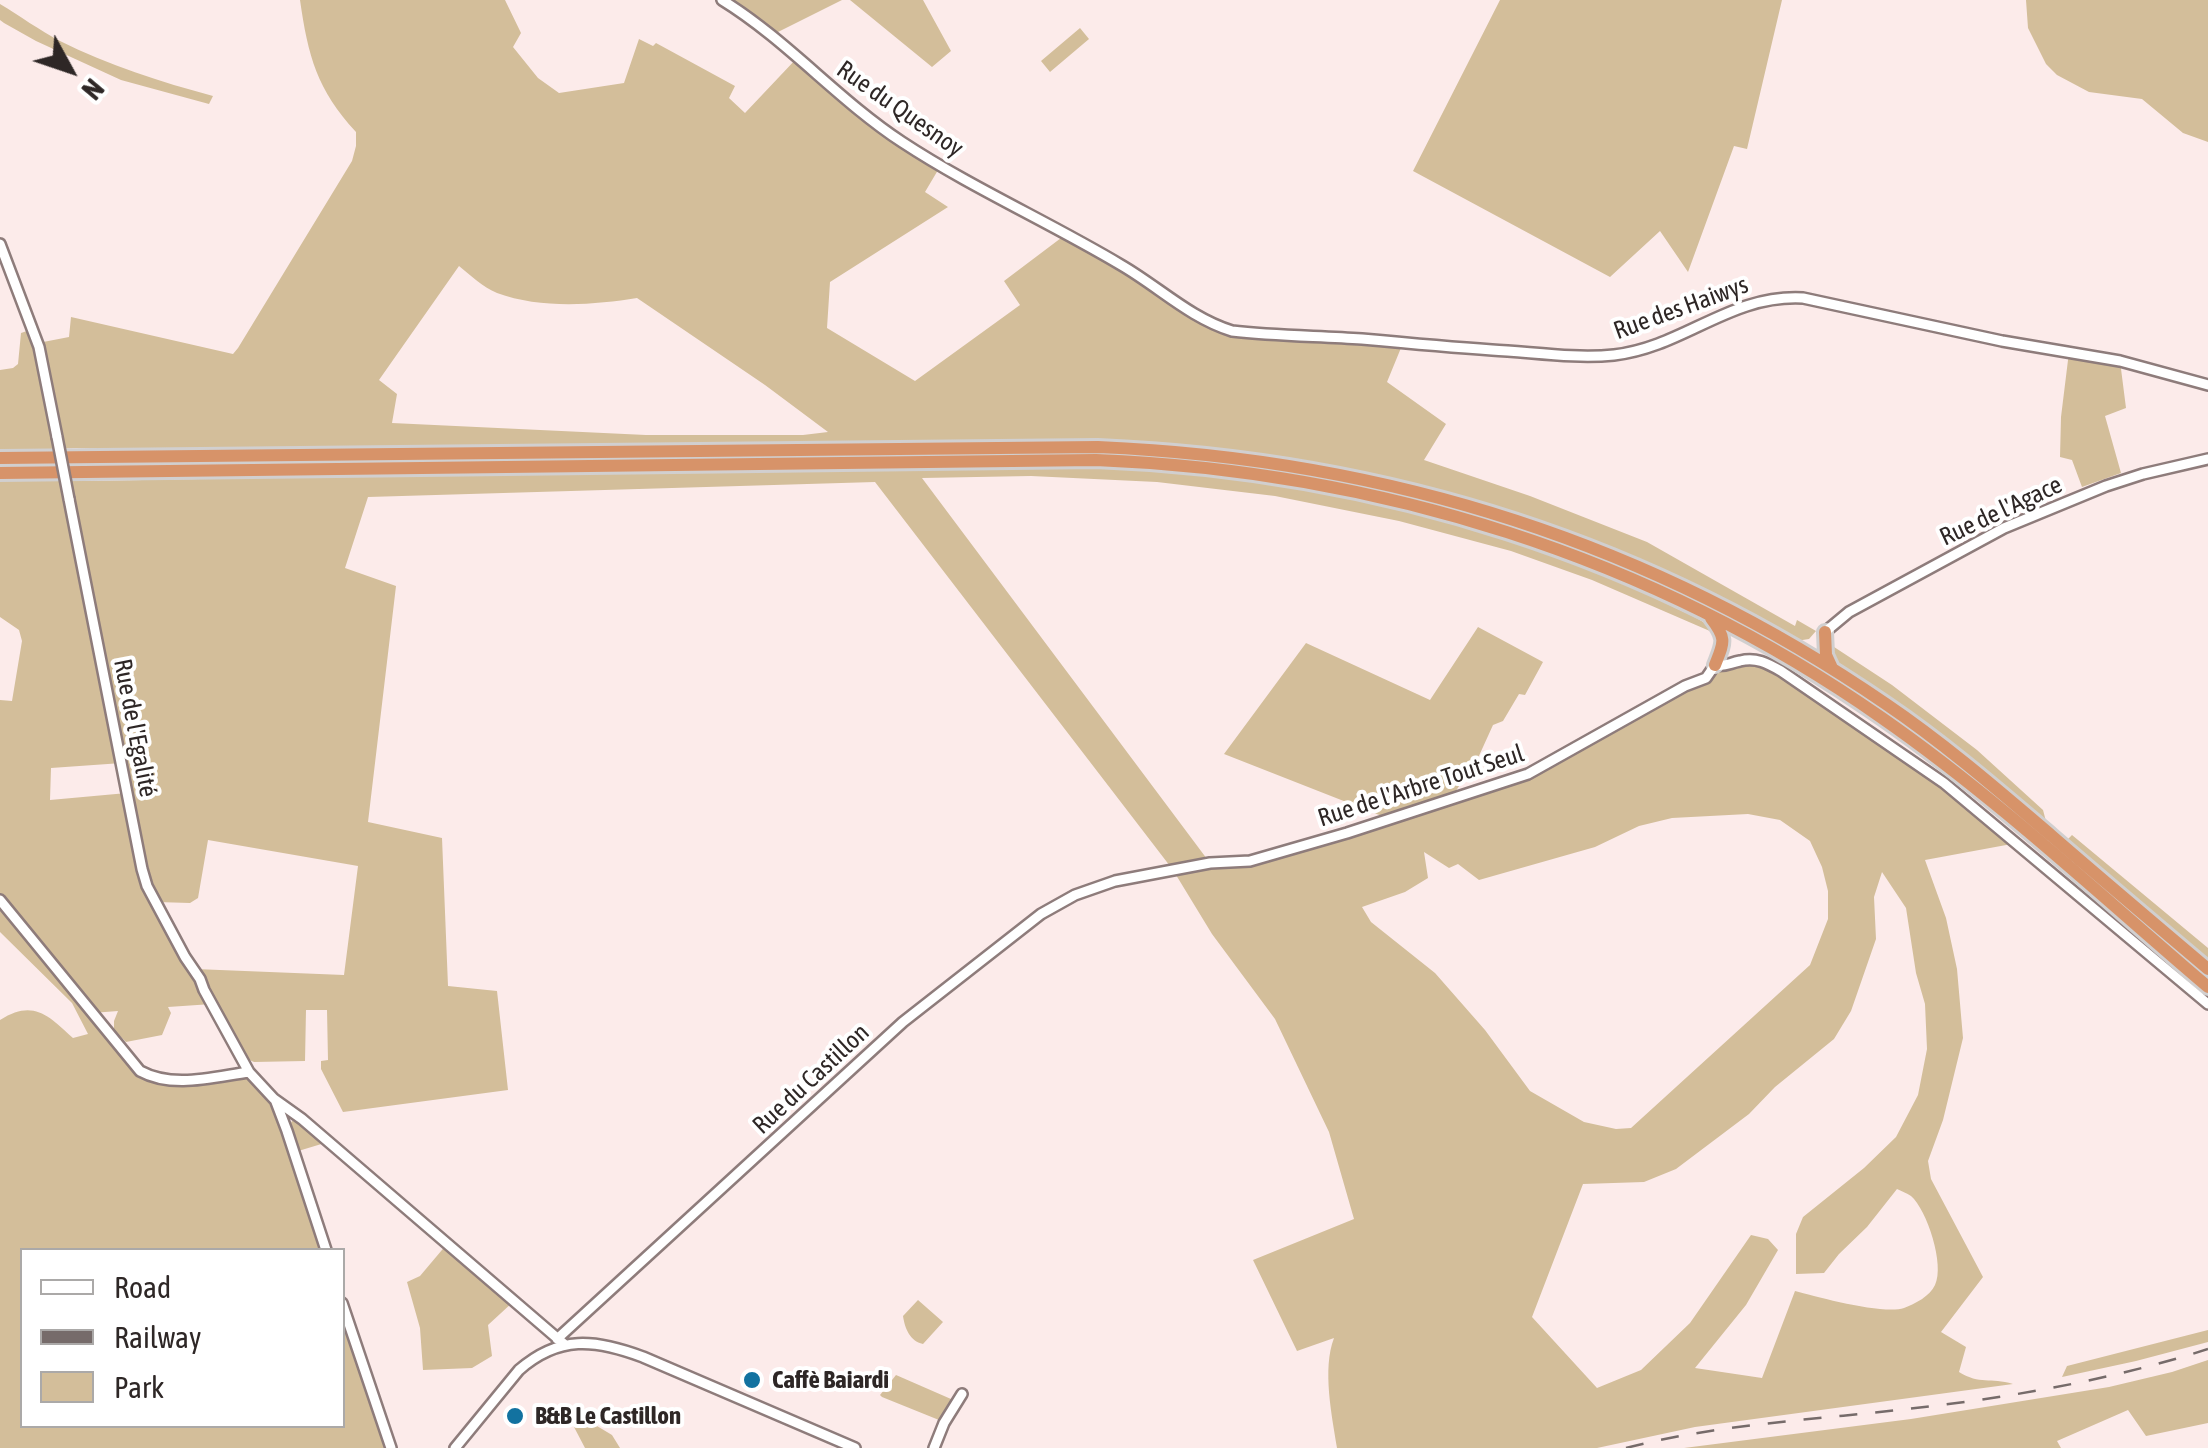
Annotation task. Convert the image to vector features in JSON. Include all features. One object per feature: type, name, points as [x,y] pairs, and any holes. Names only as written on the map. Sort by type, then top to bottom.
[{"type":"highway","points":[[0,458],[1043,446],[1156,449],[1226,456],[1327,471],[1415,490],[1526,524],[1653,574],[1716,603],[1832,668],[1958,756],[2208,969]]},
{"type":"highway","points":[[0,473],[1045,460],[1154,462],[1327,485],[1430,508],[1592,562],[1708,614],[1852,698],[1948,766],[2208,987]]},
{"type":"highway","points":[[1708,614],[1724,642],[1715,666]]},
{"type":"highway","points":[[1796,648],[1826,632]]},
{"type":"highway","points":[[1826,632],[1826,655],[1832,668]]},
{"type":"highway","points":[[1715,666],[1729,646],[1751,636]]},
{"type":"street","name":"Rue du Quesnoy","points":[[722,0],[772,35],[901,142],[1065,235]]},
{"type":"street","name":"Rue des Haiwys","points":[[1065,235],[1124,266],[1206,321],[1251,333],[1602,356],[1649,347],[1755,302],[1802,298],[2002,342],[2150,368],[2208,385]]},
{"type":"street","name":"Rue de l'Egalité","points":[[0,244],[39,347],[146,886],[249,1072]]},
{"type":"street","name":"Rue de l'Agace","points":[[1826,632],[1849,612],[2004,528],[2106,486],[2208,459]]},
{"type":"street","points":[[1715,666],[1763,660],[1793,679],[1944,783],[2208,1004]]},
{"type":"street","name":"Rue de l'Arbre Tout Seul","points":[[1115,880],[1270,856],[1528,774],[1684,686],[1706,678],[1715,666]]},
{"type":"street","name":"Rue du Castillon","points":[[455,1448],[519,1370],[561,1342],[902,1022],[1041,914],[1075,895],[1115,880]]},
{"type":"street","points":[[0,900],[140,1070],[157,1079],[176,1082],[249,1072],[274,1100],[561,1342],[626,1350],[856,1448]]},
{"type":"street","points":[[274,1100],[288,1131],[325,1248]]},
{"type":"street","points":[[345,1312],[391,1448]]},
{"type":"street","points":[[934,1448],[962,1394]]},
{"type":"green space","points":[[300,0],[505,0],[521,33],[513,47],[538,78],[559,93],[624,83],[639,39],[653,46],[656,43],[735,86],[729,98],[745,113],[797,58],[941,165],[925,192],[948,207],[830,282],[827,328],[915,381],[1020,305],[1004,281],[1065,235],[1218,326],[1403,343],[1387,382],[1446,424],[1424,460],[1647,542],[1795,626],[1797,620],[1816,631],[1809,639],[1796,641],[1726,602],[1423,488],[1232,452],[1045,441],[169,451],[76,448],[0,452],[0,370],[18,364],[21,333],[33,329],[38,343],[69,337],[71,317],[233,354],[238,348],[352,161],[356,146],[356,132],[332,102],[316,71]],"holes":[[[459,266],[497,293],[531,302],[585,304],[637,298],[828,432],[646,435],[392,423],[397,394],[379,380]]]},
{"type":"green space","points":[[722,0],[842,0],[772,35]]},
{"type":"green space","points":[[850,0],[923,0],[951,51],[932,67]]},
{"type":"green space","points":[[1500,0],[1782,0],[1747,149],[1734,146],[1688,272],[1660,231],[1610,277],[1413,171]]},
{"type":"green space","points":[[2026,0],[2208,0],[2208,142],[2183,133],[2142,99],[2089,92],[2057,75],[2046,64],[2028,28]]},
{"type":"green space","points":[[0,4],[52,37],[97,58],[213,96],[209,104],[121,80],[4,23],[0,20]]},
{"type":"green space","points":[[1080,28],[1089,39],[1050,72],[1041,61]]},
{"type":"green space","points":[[2069,352],[2120,361],[2126,408],[2105,416],[2121,473],[2082,487],[2072,460],[2060,457]]},
{"type":"green space","points":[[1045,464],[1185,471],[1278,481],[1414,509],[1501,536],[1644,589],[1702,621],[1719,635],[1592,580],[1511,551],[1399,521],[1275,496],[1157,482],[1031,476],[922,478],[1210,863],[1270,856],[1387,818],[1224,754],[1306,643],[1430,700],[1478,627],[1543,662],[1525,695],[1519,694],[1503,721],[1493,725],[1478,758],[1459,772],[1461,783],[1452,797],[1528,774],[1712,669],[1763,660],[1944,783],[2017,843],[1925,860],[1946,918],[1957,969],[1963,1038],[1943,1120],[1928,1161],[1931,1179],[1983,1277],[1941,1332],[1966,1347],[1959,1372],[2013,1384],[1695,1427],[1597,1448],[1337,1448],[1328,1378],[1334,1338],[1297,1351],[1253,1260],[1354,1219],[1329,1132],[1275,1019],[1212,934],[1173,870],[875,482],[368,497],[345,568],[396,586],[368,822],[442,838],[448,986],[497,991],[508,1090],[343,1112],[321,1069],[321,1061],[328,1060],[327,1010],[306,1010],[305,1061],[254,1062],[245,1058],[212,1004],[168,1007],[171,1013],[162,1035],[126,1042],[114,1030],[118,1011],[92,1013],[131,1062],[157,1079],[249,1072],[289,1126],[292,1121],[300,1122],[328,1142],[295,1152],[325,1248],[20,1248],[20,1428],[345,1428],[345,1309],[391,1448],[0,1448],[0,1020],[31,1010],[48,1017],[73,1038],[88,1034],[72,1003],[0,932],[0,700],[12,701],[22,641],[19,630],[0,617],[0,480]],"holes":[[[122,763],[127,793],[50,800],[51,768]],[[1748,814],[1780,820],[1810,841],[1828,891],[1828,919],[1810,965],[1631,1128],[1584,1122],[1530,1091],[1485,1030],[1435,973],[1371,922],[1362,907],[1405,892],[1428,878],[1424,852],[1449,868],[1458,864],[1479,880],[1595,847],[1639,826],[1672,818]],[[208,840],[358,866],[344,975],[195,969],[202,988],[157,902],[190,903],[198,898]],[[1882,872],[1906,908],[1925,1004],[1927,1049],[1918,1095],[1896,1137],[1803,1217],[1796,1234],[1796,1274],[1824,1273],[1897,1189],[1911,1196],[1928,1225],[1938,1265],[1935,1285],[1917,1302],[1894,1310],[1795,1291],[1762,1378],[1695,1368],[1746,1305],[1778,1250],[1768,1239],[1751,1235],[1690,1323],[1641,1370],[1597,1388],[1532,1317],[1583,1184],[1644,1182],[1676,1169],[1749,1114],[1775,1087],[1834,1039],[1851,1011],[1876,939],[1874,897]]]},
{"type":"green space","points":[[1828,643],[1892,685],[1977,750],[2043,810],[2047,825],[1881,691],[1833,659]]},
{"type":"green space","points":[[2072,835],[2208,948],[2208,963],[2066,841]]},
{"type":"green space","points":[[447,1244],[513,1302],[488,1325],[492,1356],[472,1368],[423,1370],[420,1328],[407,1282],[420,1276]]},
{"type":"green space","points":[[918,1300],[943,1322],[923,1344],[909,1334],[903,1316]]},
{"type":"green space","points":[[2208,1330],[2208,1342],[2062,1377],[2067,1366]]},
{"type":"green space","points":[[2208,1360],[2208,1423],[2146,1436],[2128,1410],[2057,1441],[2061,1448],[1684,1448],[1911,1419],[2109,1387]]},
{"type":"green space","points":[[896,1375],[951,1399],[942,1419],[882,1397]]},
{"type":"green space","points":[[582,1417],[612,1435],[620,1448],[585,1448],[574,1427]]},
{"type":"railway","points":[[1626,1448],[1731,1428],[2021,1393],[2097,1379],[2208,1349]]},
{"type":"place","name":"Caffè Baiardi","points":[[752,1380]]},
{"type":"place","name":"B&B Le Castillon","points":[[515,1416]]}]
